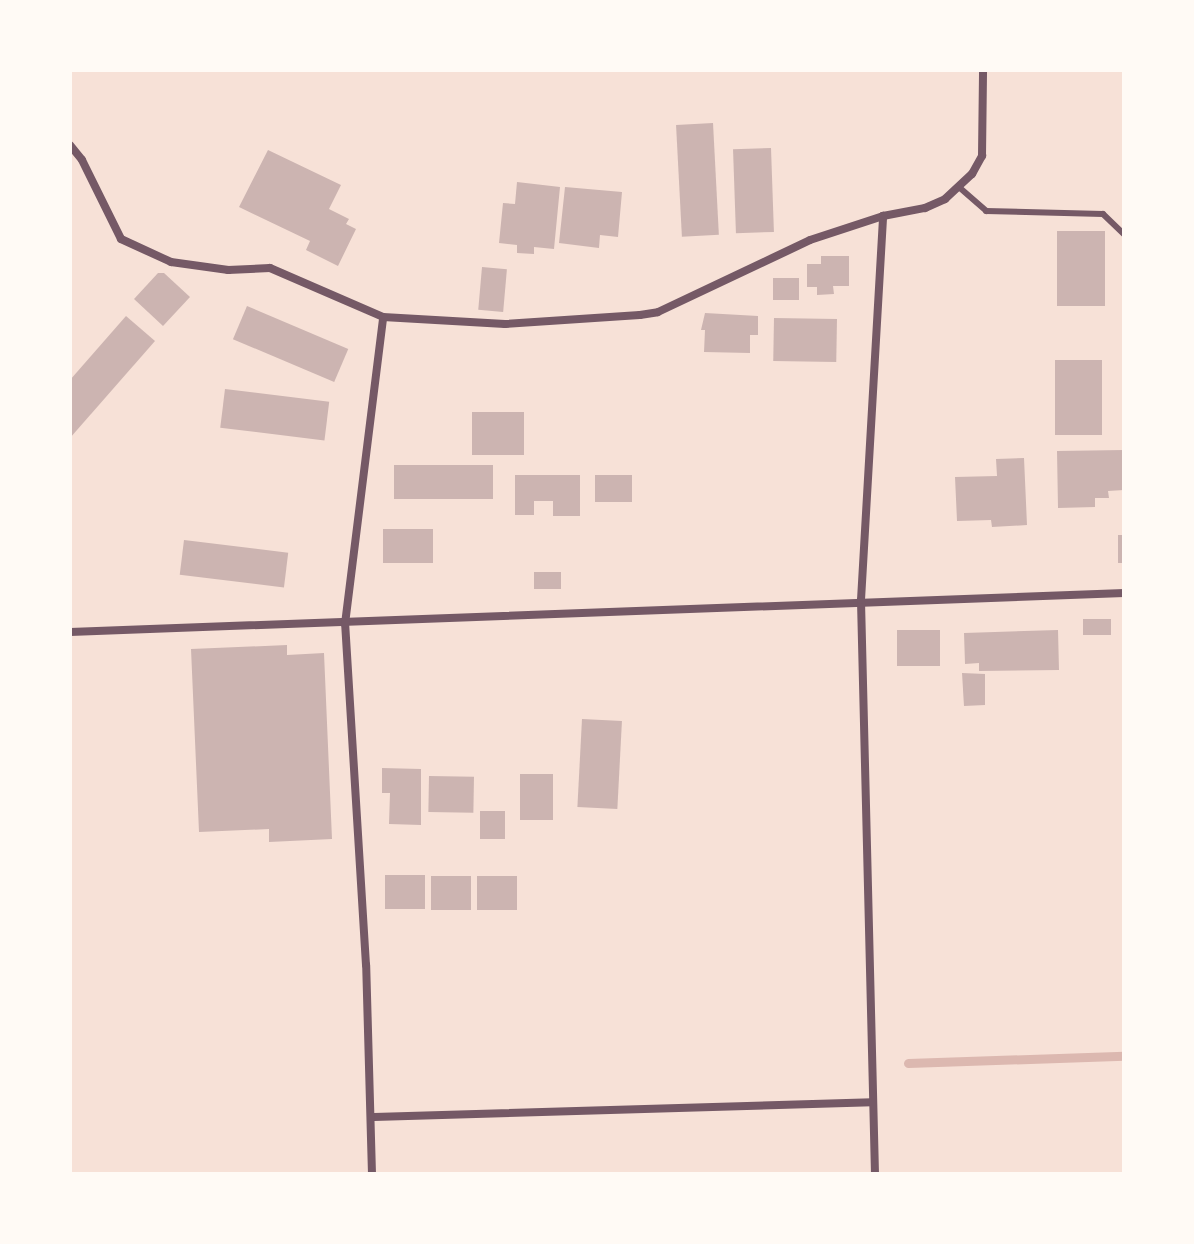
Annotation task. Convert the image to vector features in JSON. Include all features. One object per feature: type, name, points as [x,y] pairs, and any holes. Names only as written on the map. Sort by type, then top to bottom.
[{"type":"street","points":[[70,145],[82,160],[121,239],[171,262],[228,270],[270,268],[383,317],[505,324],[658,312],[810,240],[883,216],[925,208],[960,188],[982,156],[983,70]]},
{"type":"street","points":[[875,1174],[861,600],[883,216]]},
{"type":"street","points":[[372,1174],[374,1117],[345,624],[383,317]]},
{"type":"street","points":[[70,632],[345,624],[861,600],[1124,593]]},
{"type":"street","points":[[374,1117],[872,1102]]},
{"type":"lane","points":[[960,188],[986,211],[1103,214],[1124,234]]},
{"type":"building","points":[[713,123],[719,235],[682,237],[676,125]]},
{"type":"building","points":[[771,148],[774,232],[736,233],[733,149]]},
{"type":"building","points":[[268,150],[341,185],[329,209],[349,219],[346,224],[356,229],[338,266],[306,250],[310,241],[239,207]]},
{"type":"building","points":[[517,182],[560,187],[554,249],[534,247],[534,254],[517,253],[517,245],[499,243],[503,203],[515,204]]},
{"type":"building","points":[[565,187],[622,192],[618,237],[600,235],[599,248],[559,243]]},
{"type":"building","points":[[1057,231],[1105,231],[1105,306],[1057,306]]},
{"type":"building","points":[[821,256],[849,256],[849,286],[833,286],[834,294],[817,295],[817,287],[807,287],[807,264],[821,264]]},
{"type":"building","points":[[482,267],[507,269],[503,312],[478,310]]},
{"type":"building","points":[[158,273],[164,273],[190,297],[163,326],[134,299]]},
{"type":"building","points":[[773,278],[799,278],[799,300],[773,300]]},
{"type":"building","points":[[247,306],[348,349],[334,382],[233,339]]},
{"type":"building","points":[[705,313],[758,316],[758,335],[750,335],[750,353],[704,352],[705,330],[701,330]]},
{"type":"building","points":[[126,316],[155,341],[70,438],[70,380]]},
{"type":"building","points":[[774,318],[837,319],[836,362],[773,361]]},
{"type":"building","points":[[1055,360],[1102,360],[1102,435],[1055,435]]},
{"type":"building","points":[[225,389],[329,402],[324,441],[220,428]]},
{"type":"building","points":[[472,412],[524,412],[524,455],[472,455]]},
{"type":"building","points":[[1124,450],[1124,490],[1108,491],[1109,498],[1095,498],[1095,507],[1058,508],[1057,451]]},
{"type":"building","points":[[1024,458],[1027,525],[992,527],[991,520],[957,521],[955,477],[997,476],[996,459]]},
{"type":"building","points":[[394,465],[493,465],[493,499],[394,499]]},
{"type":"building","points":[[515,475],[580,475],[580,516],[553,516],[553,501],[534,501],[534,515],[515,515]]},
{"type":"building","points":[[595,475],[632,475],[632,502],[595,502]]},
{"type":"building","points":[[383,529],[433,529],[433,563],[383,563]]},
{"type":"building","points":[[1118,535],[1124,535],[1124,563],[1118,563]]},
{"type":"building","points":[[184,540],[288,553],[284,588],[180,575]]},
{"type":"building","points":[[534,572],[561,572],[561,589],[534,589]]},
{"type":"building","points":[[1083,619],[1111,619],[1111,635],[1083,635]]},
{"type":"building","points":[[897,630],[940,630],[940,666],[897,666]]},
{"type":"building","points":[[1058,630],[1059,670],[979,671],[979,663],[965,664],[964,633]]},
{"type":"building","points":[[287,645],[287,655],[324,653],[332,839],[269,842],[269,829],[199,832],[191,649]]},
{"type":"building","points":[[962,673],[985,674],[985,705],[964,706]]},
{"type":"building","points":[[582,719],[622,721],[617,809],[577,807]]},
{"type":"building","points":[[382,768],[421,769],[421,825],[389,824],[390,793],[382,793]]},
{"type":"building","points":[[520,774],[553,774],[553,820],[520,820]]},
{"type":"building","points":[[429,776],[474,777],[473,813],[428,812]]},
{"type":"building","points":[[480,811],[505,811],[505,839],[480,839]]},
{"type":"building","points":[[385,875],[425,875],[425,909],[385,909]]},
{"type":"building","points":[[431,876],[471,876],[471,910],[431,910]]},
{"type":"building","points":[[477,876],[517,876],[517,910],[477,910]]},
{"type":"waterway","points":[[908,1063],[1124,1056]]}]
